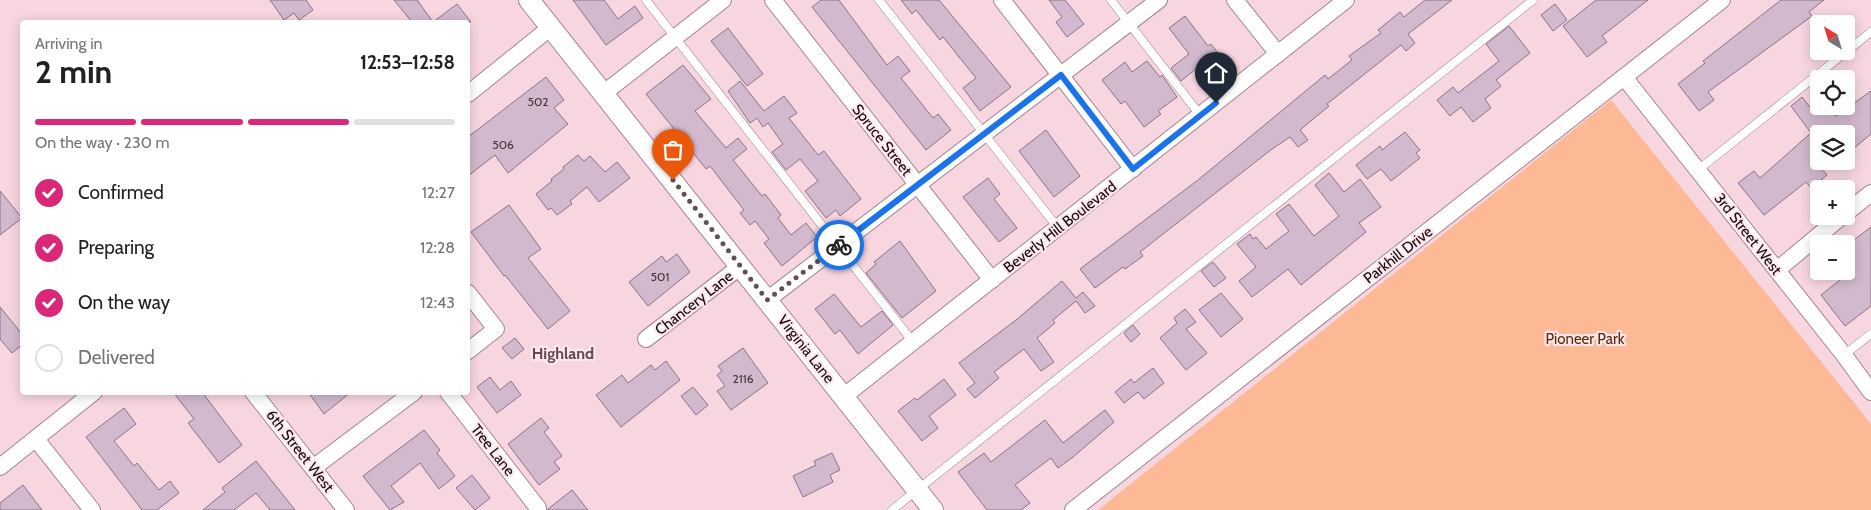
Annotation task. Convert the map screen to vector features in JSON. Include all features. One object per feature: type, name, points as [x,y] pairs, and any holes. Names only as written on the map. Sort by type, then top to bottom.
[{"type":"street","name":"Virginia Lane","points":[[529,0],[933,510]]},
{"type":"street","points":[[604,93],[723,0]]},
{"type":"street","name":"Spruce Street","points":[[773,0],[992,280]]},
{"type":"street","points":[[1002,0],[1133,169]]},
{"type":"street","points":[[767,300],[1159,0]]},
{"type":"street","points":[[1235,0],[1278,54]]},
{"type":"street","name":"Beverly Hill Boulevard","points":[[843,397],[1345,0]]},
{"type":"street","name":"Parkhill Drive","points":[[1073,510],[1722,0]]},
{"type":"street","points":[[470,92],[552,27]]},
{"type":"street","name":"3rd Street West","points":[[1624,77],[1844,355],[1871,392]]},
{"type":"street","points":[[1855,206],[1871,193]]},
{"type":"street","points":[[1777,270],[1831,225]]},
{"type":"street","name":"Chancery Lane","points":[[646,340],[741,266]]},
{"type":"street","points":[[470,296],[496,329],[470,349]]},
{"type":"street","points":[[0,467],[90,395]]},
{"type":"street","name":"6th Street West","points":[[255,395],[346,510]]},
{"type":"street","points":[[313,468],[410,395]]},
{"type":"street","name":"Tree Lane","points":[[450,395],[538,508]]},
{"type":"street","points":[[36,439],[92,510]]},
{"type":"lane","points":[[646,0],[836,247],[913,342]]},
{"type":"lane","points":[[880,0],[1058,228]]},
{"type":"lane","points":[[1111,0],[1200,115]]},
{"type":"lane","points":[[892,510],[1533,0]]},
{"type":"lane","points":[[1698,170],[1871,32]]},
{"type":"lane","points":[[1844,355],[1871,334]]},
{"type":"green space","name":"Pioneer Park","points":[[1611,100],[1871,424],[1871,510],[1098,510]]},
{"type":"building","points":[[270,0],[306,0],[313,10],[299,20],[294,13],[284,20]]},
{"type":"building","points":[[394,0],[417,0],[432,20],[410,20]]},
{"type":"building","points":[[573,0],[604,0],[618,19],[635,6],[643,18],[606,45]]},
{"type":"building","points":[[821,0],[839,0],[887,65],[898,56],[910,71],[901,78],[933,118],[938,114],[951,130],[926,150],[812,7]]},
{"type":"building","points":[[901,0],[939,0],[1011,87],[980,111],[963,88],[976,78],[943,37],[940,40],[916,10],[912,14]]},
{"type":"building","points":[[1049,0],[1065,0],[1084,24],[1067,37],[1056,22],[1062,17]]},
{"type":"building","points":[[1425,0],[1452,0],[1408,34],[1415,43],[1406,51],[1401,45],[1327,104],[1329,106],[1300,130],[1308,140],[1298,147],[1290,137],[1272,149],[1140,252],[1143,256],[1125,269],[1123,267],[1095,288],[1080,269],[1198,180],[1325,75],[1328,79],[1352,60],[1349,56],[1381,33],[1378,30],[1400,12],[1404,17]]},
{"type":"building","points":[[1596,0],[1648,0],[1602,36],[1607,42],[1587,57],[1563,26]]},
{"type":"building","points":[[1781,0],[1824,0],[1809,12],[1811,15],[1810,17],[1708,92],[1714,100],[1699,111],[1678,84],[1705,63],[1703,61]]},
{"type":"building","points":[[457,4],[469,20],[436,20]]},
{"type":"building","points":[[1555,4],[1567,20],[1553,31],[1541,15]]},
{"type":"building","points":[[1185,16],[1208,46],[1211,44],[1225,62],[1208,75],[1201,65],[1181,81],[1171,68],[1189,54],[1169,28]]},
{"type":"building","points":[[1509,26],[1530,53],[1496,80],[1501,86],[1485,99],[1491,108],[1473,122],[1461,107],[1450,116],[1437,100],[1453,87],[1458,93],[1499,61],[1486,44]]},
{"type":"building","points":[[728,28],[763,74],[747,86],[711,41]]},
{"type":"building","points":[[1147,61],[1160,77],[1162,75],[1177,97],[1158,111],[1161,114],[1144,127],[1125,101],[1121,104],[1102,80],[1125,62],[1132,72]]},
{"type":"building","points":[[683,65],[711,99],[695,111],[726,148],[738,138],[747,149],[733,160],[762,196],[765,194],[781,215],[778,218],[791,235],[806,223],[817,237],[782,266],[764,243],[769,239],[755,221],[750,225],[740,213],[744,210],[710,166],[706,169],[646,94]]},
{"type":"building","points":[[546,77],[564,100],[554,108],[568,124],[508,173],[495,155],[470,174],[470,135]]},
{"type":"building","points":[[740,81],[764,111],[784,96],[797,113],[789,118],[818,155],[824,151],[861,199],[840,216],[836,210],[826,218],[805,191],[818,181],[800,159],[786,170],[772,152],[783,144],[768,123],[763,127],[757,118],[750,123],[728,91]]},
{"type":"building","points":[[1871,91],[1871,134],[1855,147],[1855,125],[1810,125],[1810,132],[1791,106],[1802,97],[1810,107],[1810,115],[1855,115],[1855,102]]},
{"type":"building","points":[[1046,130],[1080,176],[1054,197],[1019,151]]},
{"type":"building","points":[[1405,132],[1420,150],[1416,153],[1420,158],[1391,181],[1381,169],[1367,179],[1356,165],[1380,146],[1382,150]]},
{"type":"building","points":[[1810,134],[1810,170],[1823,170],[1827,175],[1821,180],[1810,180],[1810,187],[1806,182],[1764,215],[1738,183],[1754,171],[1760,178]]},
{"type":"building","points":[[578,155],[584,161],[590,156],[605,172],[617,162],[630,178],[599,202],[587,187],[570,201],[572,204],[557,215],[551,208],[548,210],[536,194]]},
{"type":"building","points":[[1329,173],[1344,192],[1360,179],[1381,207],[1359,223],[1366,232],[1301,285],[1288,269],[1252,297],[1239,281],[1256,267],[1237,244],[1250,234],[1253,239],[1256,237],[1266,249],[1289,231],[1276,214],[1289,204],[1314,236],[1339,216],[1315,185]]},
{"type":"building","points":[[988,178],[1000,194],[994,199],[1017,228],[999,242],[963,197]]},
{"type":"building","points":[[0,191],[20,216],[20,220],[0,235]]},
{"type":"building","points":[[509,205],[541,249],[528,258],[570,311],[548,329],[504,276],[471,232]]},
{"type":"building","points":[[1871,227],[1871,306],[1845,326],[1821,295],[1840,280],[1855,280],[1855,239]]},
{"type":"building","points":[[900,241],[936,291],[902,318],[866,273],[876,264],[874,262]]},
{"type":"building","points":[[677,254],[690,272],[648,306],[629,282],[662,256],[666,262]]},
{"type":"building","points":[[1213,262],[1226,278],[1214,287],[1201,271]]},
{"type":"building","points":[[1062,281],[1076,298],[1083,292],[1095,306],[1085,313],[1076,301],[1053,320],[1055,323],[1037,338],[1054,362],[1041,371],[1024,349],[994,372],[999,378],[975,398],[967,389],[975,383],[959,363],[1016,320]]},
{"type":"building","points":[[1221,293],[1243,319],[1221,337],[1199,310]]},
{"type":"building","points":[[834,294],[861,327],[882,311],[893,325],[858,354],[840,330],[835,334],[815,309]]},
{"type":"building","points":[[0,307],[20,332],[20,347],[12,353],[0,339]]},
{"type":"building","points":[[1185,309],[1196,322],[1186,329],[1207,353],[1186,370],[1160,338],[1177,323],[1174,318]]},
{"type":"building","points":[[1133,325],[1140,334],[1131,342],[1124,333]]},
{"type":"building","points":[[515,338],[524,349],[512,359],[502,348]]},
{"type":"building","points":[[743,348],[768,383],[731,410],[717,391],[725,386],[717,375],[722,371],[718,366]]},
{"type":"building","points":[[666,361],[680,380],[621,427],[596,395],[622,375],[628,383],[651,365],[655,370]]},
{"type":"building","points":[[1153,368],[1164,383],[1144,399],[1138,392],[1124,403],[1115,392],[1131,379],[1134,383]]},
{"type":"building","points":[[490,377],[500,390],[511,381],[521,395],[497,413],[477,387]]},
{"type":"building","points":[[944,379],[956,395],[929,416],[938,428],[922,441],[898,411],[915,398],[917,400]]},
{"type":"building","points":[[693,387],[708,405],[696,415],[681,396]]},
{"type":"building","points":[[175,395],[204,395],[242,445],[219,463],[188,423],[194,419]]},
{"type":"building","points":[[310,395],[347,395],[324,414]]},
{"type":"building","points":[[124,408],[136,424],[114,441],[134,466],[137,463],[159,490],[170,481],[179,493],[157,510],[142,510],[86,437]]},
{"type":"building","points":[[1105,410],[1114,422],[1073,457],[1058,468],[1051,458],[1015,485],[1030,503],[1021,510],[987,510],[958,472],[984,453],[991,462],[1045,420],[1063,443]]},
{"type":"building","points":[[541,418],[549,428],[544,432],[562,456],[554,462],[560,469],[539,485],[508,444]]},
{"type":"building","points":[[424,430],[440,450],[437,453],[455,476],[439,489],[420,463],[391,486],[404,502],[390,510],[363,476]]},
{"type":"building","points":[[832,453],[840,470],[830,475],[833,482],[803,497],[793,476],[816,465],[814,461]]},
{"type":"building","points":[[256,461],[295,510],[270,510],[256,493],[234,510],[203,510],[225,492],[222,488]]},
{"type":"building","points":[[472,475],[490,498],[475,510],[456,488]]},
{"type":"building","points":[[23,485],[42,510],[0,510],[0,503]]},
{"type":"building","points":[[572,490],[588,510],[548,510],[548,509]]},
{"type":"way so far","points":[[673,180],[767,300],[839,245]]},
{"type":"district","name":"Highland","points":[[563,353]]},
{"type":"route","points":[[839,245],[1061,75],[1133,169],[1216,103]]}]
